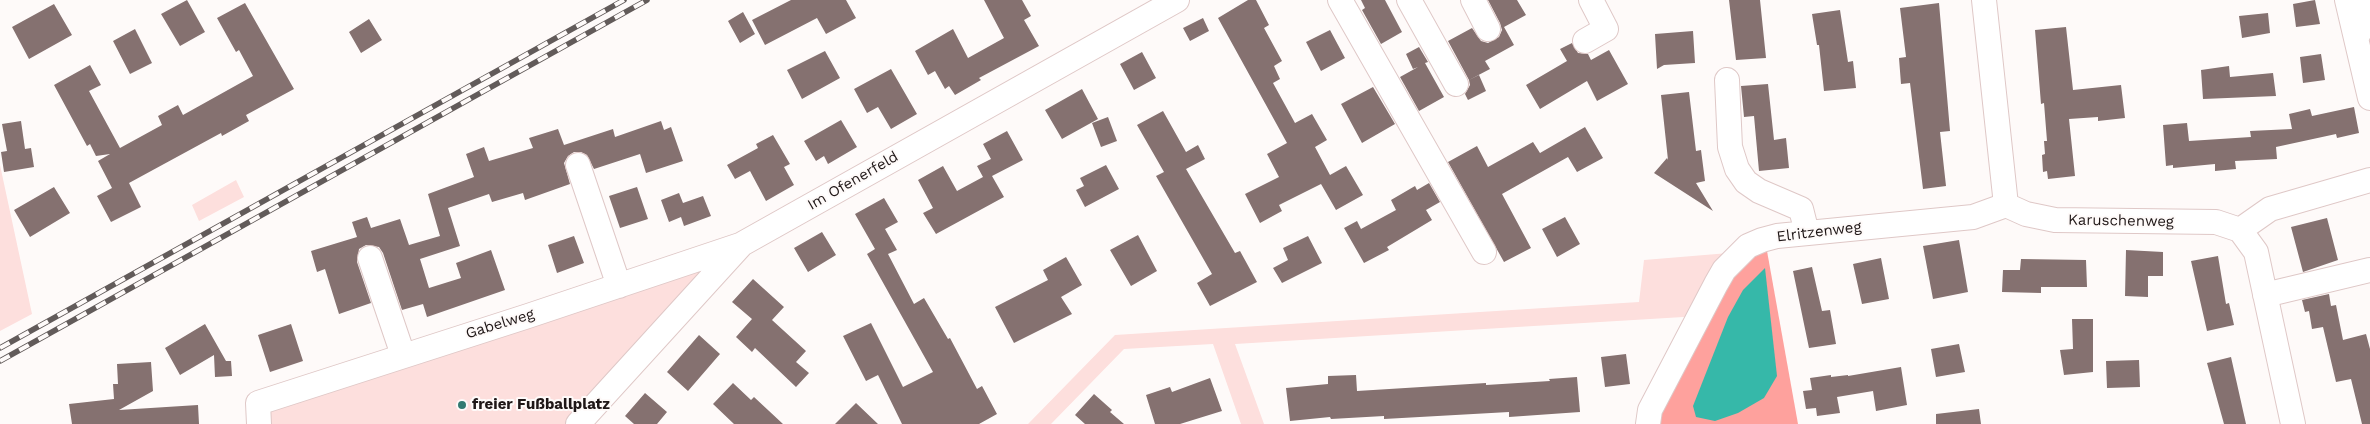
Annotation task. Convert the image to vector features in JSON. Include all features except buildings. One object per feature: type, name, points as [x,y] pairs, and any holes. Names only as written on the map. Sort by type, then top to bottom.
[{"type":"street","name":"Im Ofenerfeld","points":[[578,424],[742,244],[1177,0]]},
{"type":"street","points":[[1340,0],[1484,252]]},
{"type":"street","points":[[1410,0],[1456,84]]},
{"type":"street","points":[[1473,0],[1488,29]]},
{"type":"street","points":[[1585,41],[1606,29],[1591,0]]},
{"type":"street","points":[[1984,0],[2006,205]]},
{"type":"street","points":[[2347,0],[2370,98]]},
{"type":"street","points":[[2357,37],[2370,11],[2366,0]]},
{"type":"street","points":[[1727,80],[1730,148],[1736,169],[1746,182],[1760,191],[1801,210],[1807,233]]},
{"type":"street","points":[[578,166],[618,286]]},
{"type":"street","points":[[2293,424],[2256,252],[2240,230],[2270,209],[2370,180]]},
{"type":"street","name":"Karuschenweg","points":[[2006,205],[2026,214],[2055,220],[2216,222],[2240,230]]},
{"type":"street","name":"Elritzenweg","points":[[1648,424],[1650,410],[1724,270],[1741,252],[1762,240],[1807,233],[1974,217],[2006,205]]},
{"type":"street","name":"Gabelweg","points":[[259,413],[403,355],[742,244]]},
{"type":"street","points":[[370,258],[403,355]]},
{"type":"street","points":[[2265,295],[2370,270]]},
{"type":"shaded area","points":[[0,165],[32,314],[0,331]]},
{"type":"shaded area","points":[[236,180],[244,197],[199,221],[192,205]]},
{"type":"shaded area","points":[[742,244],[578,424],[259,424],[258,403]]},
{"type":"shaded area","points":[[1767,251],[1798,424],[1658,424],[1658,410],[1718,289],[1755,252]]},
{"type":"shaded area","points":[[1741,252],[1700,316],[1235,344],[1264,424],[1241,424],[1213,344],[1124,349],[1051,424],[1028,424],[1115,335],[1639,302],[1644,260]]},
{"type":"water","points":[[1765,268],[1777,376],[1764,398],[1738,413],[1715,421],[1696,417],[1693,406],[1728,317],[1743,290]]},
{"type":"railway","points":[[0,348],[624,0]]},
{"type":"railway","points":[[0,361],[647,0]]},
{"type":"place","name":"freier Fußballplatz","points":[[462,405]]}]
